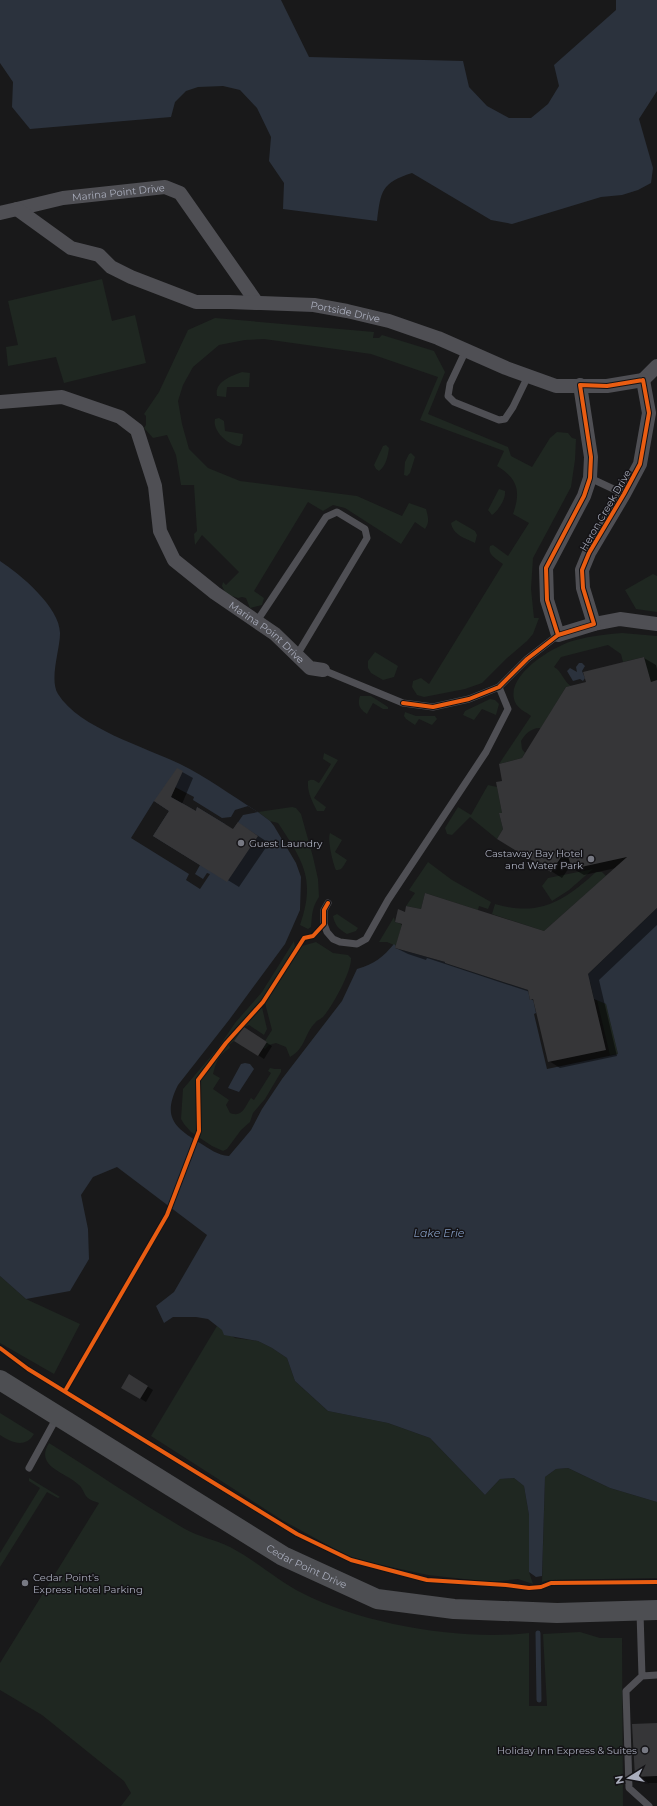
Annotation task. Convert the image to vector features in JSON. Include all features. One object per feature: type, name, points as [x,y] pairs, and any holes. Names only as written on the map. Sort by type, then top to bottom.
[{"type":"main road","name":"Cedar Point Drive","points":[[0,1380],[283,1556],[377,1599],[454,1609],[557,1613],[649,1610]]},
{"type":"street","name":"Marina Point Drive","points":[[0,213],[63,198],[165,187],[180,192],[257,303]]},
{"type":"street","name":"Portside Drive","points":[[17,209],[71,248],[99,255],[111,267],[176,296],[196,302],[314,305],[347,311],[389,321],[438,338],[506,368],[556,386],[607,386],[643,380]]},
{"type":"street","points":[[643,380],[657,366]]},
{"type":"street","name":"Heron Creek Drive","points":[[594,624],[583,588],[582,570],[589,553],[640,464],[649,413],[643,380]]},
{"type":"street","points":[[580,385],[591,457],[590,478],[584,496],[546,568],[547,600],[558,635],[594,624],[620,619],[657,624]]},
{"type":"street","name":"Marina Point Drive","points":[[0,402],[62,397],[120,417],[137,430],[155,486],[160,532],[174,560],[215,593],[275,634],[310,668],[323,670]]},
{"type":"lane","points":[[466,350],[450,384],[448,396],[454,402],[499,420],[505,419],[513,407],[528,376]]},
{"type":"lane","points":[[590,478],[624,494]]},
{"type":"lane","points":[[257,621],[326,517],[337,512],[365,529],[367,538],[297,655]]},
{"type":"lane","name":"Marina Point Drive","points":[[323,670],[403,702],[433,707],[469,699],[499,687],[527,659],[558,635]]},
{"type":"lane","points":[[328,903],[324,910],[324,924],[333,938],[340,942],[357,944],[366,939],[392,894],[486,752],[508,709],[499,687]]},
{"type":"lane","points":[[29,1468],[57,1416]]},
{"type":"lane","points":[[642,1676],[649,1610]]},
{"type":"lane","points":[[649,1806],[629,1788],[626,1691],[642,1676],[657,1675]]},
{"type":"shaded area","points":[[102,279],[112,321],[135,315],[146,363],[64,383],[56,357],[8,366],[6,347],[18,345],[8,301]]},
{"type":"shaded area","points":[[215,318],[374,332],[373,338],[379,338],[382,335],[434,351],[445,372],[428,414],[508,447],[511,456],[532,467],[550,438],[557,432],[568,433],[572,438],[576,439],[571,487],[533,558],[531,589],[534,618],[539,618],[533,634],[482,683],[465,689],[424,697],[417,695],[412,687],[413,681],[421,678],[429,684],[503,564],[491,554],[489,549],[490,546],[493,545],[508,556],[529,523],[513,514],[517,499],[516,486],[509,476],[497,466],[504,451],[420,420],[438,377],[371,354],[264,339],[245,340],[219,345],[193,367],[183,385],[178,401],[182,424],[189,449],[208,468],[240,481],[357,496],[402,516],[409,503],[426,509],[428,517],[428,524],[425,529],[415,522],[401,544],[345,508],[333,505],[323,511],[308,502],[254,591],[264,598],[262,605],[250,608],[246,598],[238,598],[226,594],[222,586],[223,582],[226,585],[239,572],[202,535],[195,545],[194,534],[197,531],[194,485],[181,485],[176,455],[167,435],[153,438],[144,428],[146,425],[146,416],[144,414],[159,392],[188,330]]},
{"type":"shaded area","points":[[242,372],[250,373],[249,387],[227,387],[226,397],[217,396],[218,387],[224,380]]},
{"type":"shaded area","points":[[219,418],[224,421],[225,431],[243,434],[242,443],[240,446],[226,441],[219,433],[216,428],[215,419]]},
{"type":"shaded area","points":[[386,445],[389,448],[387,457],[385,464],[379,471],[374,465],[383,446]]},
{"type":"shaded area","points":[[411,453],[415,457],[410,473],[407,476],[404,475],[405,462]]},
{"type":"shaded area","points":[[499,489],[505,491],[504,498],[499,508],[492,515],[488,510]]},
{"type":"shaded area","points":[[456,520],[475,531],[477,535],[475,543],[460,536],[454,530],[451,523]]},
{"type":"shaded area","points":[[653,574],[657,576],[657,612],[636,609],[625,590]]},
{"type":"shaded area","points":[[622,633],[657,636],[657,680],[651,682],[644,657],[623,662],[621,654],[608,645],[561,657],[554,667],[571,686],[566,687],[541,728],[532,730],[523,738],[521,741],[522,749],[525,753],[522,758],[499,764],[531,716],[520,708],[515,702],[514,692],[517,682],[524,672],[545,655],[567,643],[593,636]]},
{"type":"shaded area","points":[[375,652],[398,666],[394,677],[383,680],[371,673],[368,668],[368,661]]},
{"type":"shaded area","points":[[360,696],[371,696],[388,707],[388,709],[383,709],[373,703],[367,714],[360,706]]},
{"type":"shaded area","points":[[490,699],[495,700],[499,704],[496,715],[482,709],[474,720],[463,715],[465,711]]},
{"type":"shaded area","points":[[405,712],[416,716],[435,716],[437,719],[432,725],[419,719],[415,725],[406,719],[404,716]]},
{"type":"shaded area","points":[[324,753],[338,760],[314,798],[326,807],[324,811],[317,811],[309,793],[308,781],[313,780],[319,783],[331,764],[323,759]]},
{"type":"shaded area","points":[[488,785],[497,787],[502,813],[499,813],[503,829],[497,839],[470,817],[452,835],[447,834],[445,828],[458,807],[471,815]]},
{"type":"shaded area","points":[[292,807],[296,808],[301,814],[318,879],[319,897],[312,915],[311,927],[308,929],[300,925],[305,909],[307,883],[300,860],[278,823],[270,821],[258,812]]},
{"type":"shaded area","points":[[330,833],[342,840],[335,852],[347,860],[340,870],[336,870],[332,857],[329,840]]},
{"type":"shaded area","points":[[428,862],[452,880],[491,902],[488,909],[479,906],[478,910],[425,893],[421,909],[406,906],[415,893],[409,890]]},
{"type":"shaded area","points":[[593,869],[569,890],[552,901],[542,886],[548,878]]},
{"type":"shaded area","points":[[596,872],[602,872],[606,876],[544,931],[492,914],[495,904],[511,908],[525,909],[550,904],[573,891]]},
{"type":"shaded area","points":[[337,914],[358,928],[356,931],[347,934],[340,929],[336,925],[333,916]]},
{"type":"shaded area","points":[[394,917],[395,922],[402,924],[396,946],[387,942],[379,942]]},
{"type":"shaded area","points":[[294,941],[294,951],[261,1003],[267,1029],[264,1035],[249,1025],[244,1027],[234,1041],[229,1045],[230,1048],[218,1059],[213,1074],[220,1078],[213,1089],[229,1100],[226,1105],[230,1113],[234,1114],[241,1113],[251,1098],[254,1100],[271,1073],[268,1071],[270,1068],[281,1069],[281,1072],[265,1099],[253,1113],[250,1122],[241,1130],[227,1149],[223,1151],[212,1146],[191,1132],[184,1124],[181,1119],[183,1089],[218,1048],[235,1023],[262,992]]},
{"type":"shaded area","points":[[316,942],[333,953],[348,955],[351,958],[341,989],[327,1012],[311,1027],[302,1045],[290,1057],[286,1047],[276,1043],[269,1045],[265,1049],[263,1048],[267,1042],[265,1041],[272,1030],[265,1003],[302,946]]},
{"type":"shaded area","points":[[597,1000],[606,1004],[618,1054],[610,1055]]},
{"type":"shaded area","points":[[0,1276],[26,1299],[80,1324],[54,1374],[0,1343]]},
{"type":"shaded area","points":[[217,1326],[235,1338],[258,1341],[287,1358],[295,1381],[328,1411],[388,1423],[430,1438],[485,1495],[500,1479],[514,1478],[524,1486],[529,1515],[529,1572],[533,1584],[518,1579],[491,1582],[428,1575],[353,1559],[282,1520],[151,1436]]},
{"type":"shaded area","points":[[0,1413],[34,1434],[30,1439],[22,1443],[13,1442],[0,1435]]},
{"type":"shaded area","points":[[49,1443],[185,1529],[230,1547],[293,1588],[326,1604],[353,1613],[412,1628],[473,1634],[502,1635],[529,1633],[529,1706],[547,1706],[543,1634],[580,1632],[600,1638],[622,1638],[623,1806],[121,1806],[131,1793],[124,1781],[42,1715],[0,1690],[0,1663],[99,1503],[89,1499],[79,1485],[48,1463],[45,1451]]},
{"type":"shaded area","points":[[568,1468],[610,1488],[657,1502],[657,1578],[550,1580],[542,1582],[545,1477],[556,1469]]},
{"type":"shaded area","points":[[29,1478],[60,1497],[58,1498],[47,1492],[0,1567],[0,1553],[40,1488],[29,1481]]},
{"type":"water","points":[[0,0],[281,0],[309,57],[463,61],[469,87],[487,106],[509,118],[531,118],[548,104],[559,86],[554,65],[616,10],[616,0],[657,0],[657,91],[639,119],[653,168],[651,183],[638,190],[622,195],[601,197],[512,224],[491,220],[412,173],[394,180],[384,190],[380,202],[377,221],[283,209],[284,183],[269,161],[271,137],[257,108],[240,90],[223,86],[198,87],[186,91],[175,102],[171,117],[30,129],[12,107],[13,82],[0,63]]},
{"type":"water","name":"Lake Erie","points":[[0,561],[28,583],[47,603],[54,613],[59,624],[60,634],[55,673],[56,688],[58,694],[68,706],[81,717],[97,727],[190,769],[258,812],[274,826],[296,863],[301,877],[300,910],[285,944],[229,1020],[178,1085],[173,1096],[171,1113],[177,1126],[183,1132],[214,1151],[229,1156],[251,1130],[262,1109],[282,1079],[342,1001],[357,969],[378,960],[394,944],[396,946],[395,948],[445,962],[528,990],[530,1000],[533,999],[536,1013],[534,1014],[547,1069],[618,1054],[606,1004],[594,999],[590,982],[587,982],[586,976],[657,908],[657,1502],[610,1488],[568,1468],[556,1469],[545,1477],[542,1576],[536,1577],[529,1572],[529,1515],[524,1486],[514,1478],[500,1479],[485,1495],[430,1438],[388,1423],[328,1411],[295,1381],[287,1358],[272,1348],[258,1341],[224,1335],[222,1330],[208,1319],[196,1317],[173,1317],[164,1323],[156,1306],[174,1292],[207,1235],[117,1167],[93,1177],[81,1195],[88,1229],[89,1259],[70,1291],[26,1299],[0,1276]]},
{"type":"water","points":[[579,663],[582,663],[585,666],[582,671],[585,678],[583,681],[580,679],[573,681],[567,671],[570,668],[577,672],[576,667]]},
{"type":"water","points":[[241,1064],[250,1064],[254,1069],[239,1092],[228,1088]]},
{"type":"pier","points":[[175,787],[194,797],[193,800],[222,818],[231,817],[235,810],[248,806],[258,812],[243,815],[230,834],[225,824],[197,807],[196,811],[171,797]]},
{"type":"pier","points":[[154,801],[169,811],[153,836],[200,865],[195,874],[203,879],[207,873],[210,874],[200,889],[186,880],[189,874],[131,838]]},
{"type":"building","name":"Castaway Bay Hotel and Water Park","points":[[644,657],[651,682],[657,680],[657,908],[588,974],[606,1050],[548,1062],[533,999],[530,1000],[528,990],[445,962],[395,948],[402,924],[395,922],[398,909],[405,912],[406,906],[421,909],[425,893],[544,931],[627,857],[572,869],[566,850],[551,872],[497,839],[503,829],[499,813],[502,813],[496,782],[502,781],[499,764],[522,758],[566,687],[586,682],[583,672]]},
{"type":"building","points":[[177,768],[183,771],[171,797],[196,811],[197,807],[233,829],[238,822],[258,836],[227,882],[153,836],[169,811],[154,801]]},
{"type":"building","points":[[244,1027],[267,1042],[258,1056],[234,1041]]},
{"type":"building","points":[[129,1374],[148,1386],[140,1399],[121,1388]]},
{"type":"building","name":"Holiday Inn Express & Suites","points":[[657,1723],[657,1776],[635,1777],[632,1724]]},
{"type":"waterway","points":[[538,1633],[539,1700]]},
{"type":"cycle path","points":[[558,635],[547,600],[546,568],[584,496],[590,478],[591,457],[580,385],[607,386],[643,380]]},
{"type":"cycle path","points":[[403,703],[433,707],[469,699],[499,687],[527,659],[558,635],[594,624],[583,588],[582,570],[589,553],[640,464],[649,413],[643,380]]},
{"type":"cycle path","points":[[65,1391],[167,1215],[199,1131],[198,1080],[226,1043],[263,1002],[304,938],[313,936],[324,924],[324,910],[328,903]]},
{"type":"cycle path","points":[[0,1348],[28,1369],[297,1534],[351,1560],[427,1580],[529,1588],[541,1587],[551,1583],[657,1582]]},
{"type":"place","name":"Guest Laundry","points":[[241,843]]},
{"type":"place","name":"Castaway Bay Hotel and Water Park","points":[[591,859]]},
{"type":"place","name":"Cedar Point's Express Hotel Parking","points":[[25,1583]]},
{"type":"place","name":"Holiday Inn Express & Suites","points":[[645,1750]]}]
